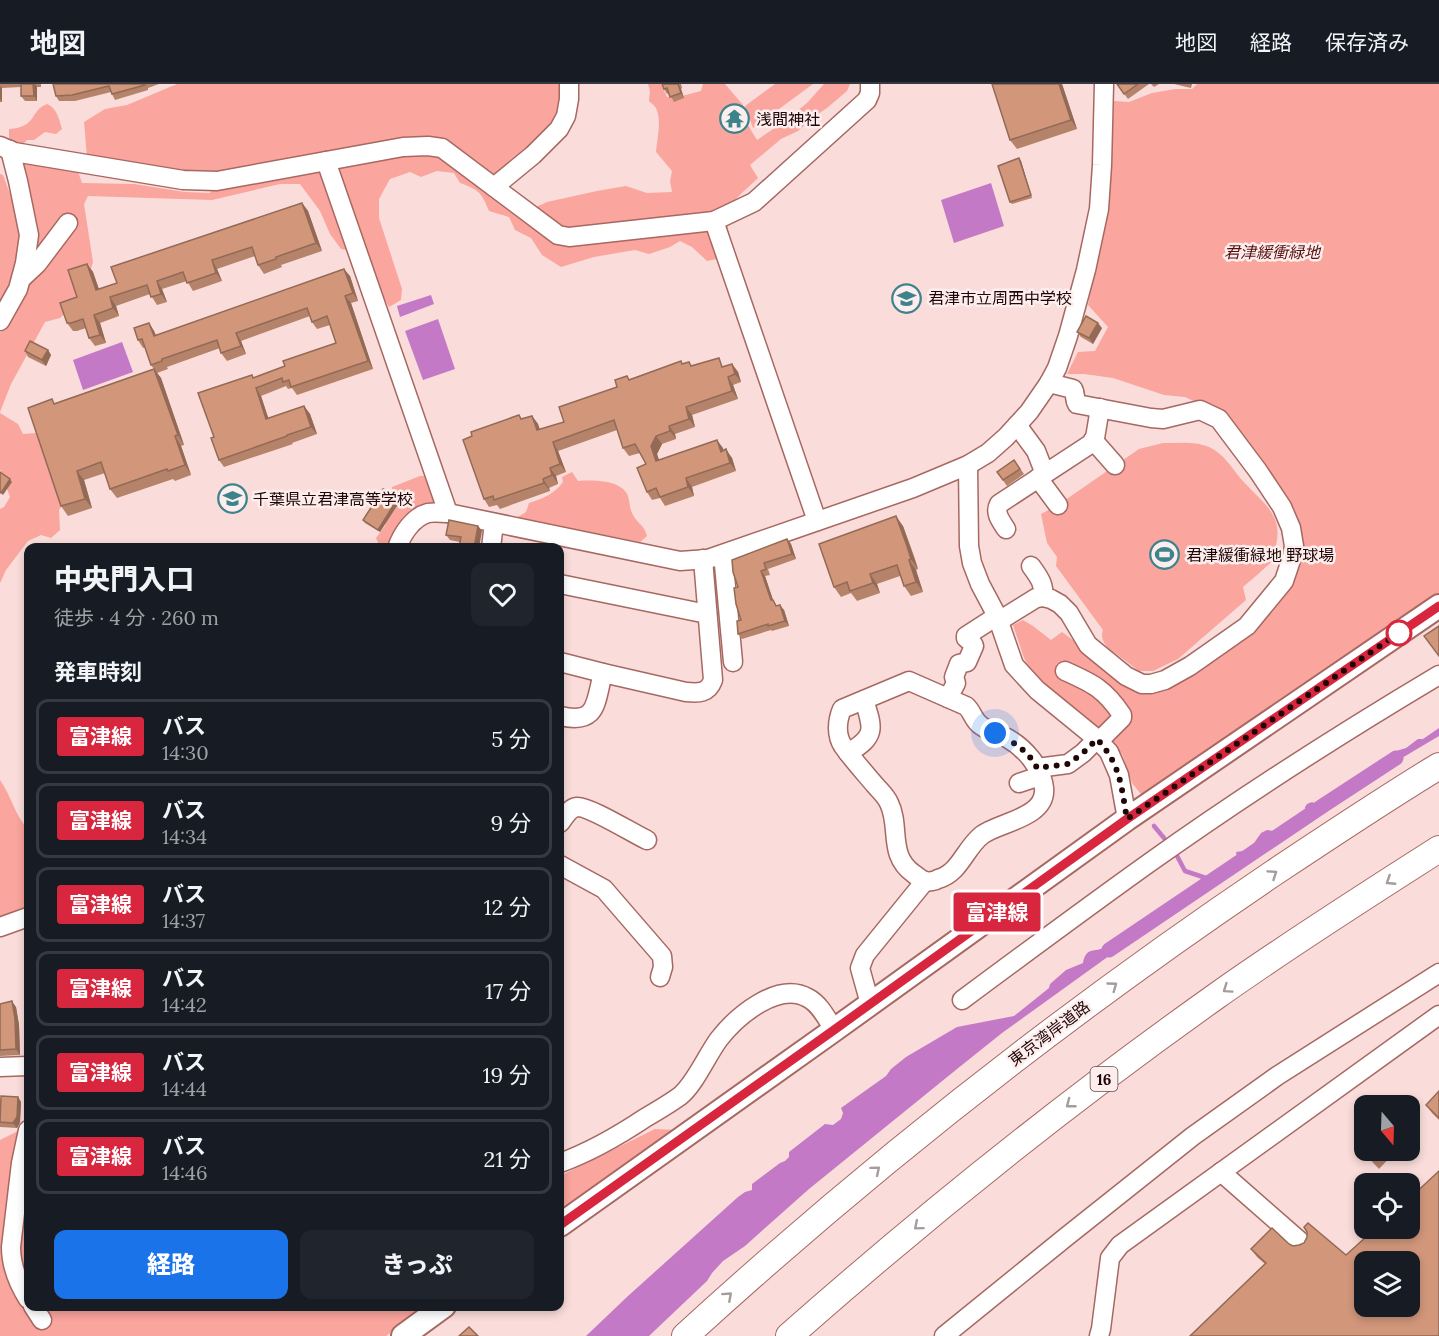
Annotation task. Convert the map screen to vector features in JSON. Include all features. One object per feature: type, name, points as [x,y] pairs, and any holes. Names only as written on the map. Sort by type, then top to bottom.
[{"type":"highway","name":"東京湾岸道路","points":[[685,1336],[743,1283],[946,1111],[1055,1028],[1161,951],[1314,846],[1439,766]]},
{"type":"highway","points":[[1314,846],[1391,809],[1439,779]]},
{"type":"highway","name":"16","points":[[789,1336],[968,1184],[1119,1067],[1250,973],[1439,849]]},
{"type":"main road","points":[[564,1222],[1127,819],[1439,606]]},
{"type":"main road","points":[[403,1336],[437,1311]]},
{"type":"street","points":[[494,187],[559,129],[566,116],[569,84]]},
{"type":"street","points":[[5,148],[14,152],[183,180],[217,181],[403,147],[442,148],[558,235],[569,237],[714,221],[754,202],[867,100],[870,84]]},
{"type":"street","points":[[399,543],[407,527],[417,519],[428,513],[448,513],[680,561],[708,559],[913,488],[968,465],[987,453],[1006,437],[1029,412],[1057,368],[1068,336],[1086,270],[1099,209],[1104,84]]},
{"type":"street","points":[[0,321],[19,284],[26,263],[29,236],[18,181],[5,148]]},
{"type":"street","points":[[326,161],[448,513]]},
{"type":"street","points":[[714,221],[817,521]]},
{"type":"street","points":[[0,296],[19,284],[68,223]]},
{"type":"street","points":[[948,698],[956,683],[954,677],[959,664],[967,662],[974,646],[966,636],[1036,598],[1043,597],[1060,604],[1069,613],[1088,645],[1126,676],[1142,684],[1165,680],[1190,666],[1247,626],[1284,581],[1292,557],[1294,546],[1291,528],[1282,507],[1219,418],[1200,410],[1163,418],[1152,418],[1077,404],[1073,388],[1049,383]]},
{"type":"street","points":[[1005,529],[998,516],[999,504],[1092,443],[1100,408]]},
{"type":"street","points":[[1017,425],[1036,451],[1041,476],[1058,505]]},
{"type":"street","points":[[1093,440],[1115,465]]},
{"type":"street","points":[[968,465],[969,546],[972,563],[998,618],[1014,665],[1037,690],[1098,740],[1109,752],[1119,775],[1127,819]]},
{"type":"street","points":[[492,543],[494,523]]},
{"type":"street","points":[[723,554],[733,662]]},
{"type":"street","points":[[564,663],[686,692],[705,691],[711,686],[713,680],[703,559]]},
{"type":"street","points":[[1031,566],[1042,582],[1043,597]]},
{"type":"street","points":[[564,585],[707,614]]},
{"type":"street","points":[[1019,783],[1034,778],[1038,771],[1068,764],[1123,717],[1105,692],[1069,674],[1088,645]]},
{"type":"street","points":[[564,717],[578,719],[588,716],[592,711],[603,673]]},
{"type":"street","points":[[962,1000],[1140,869],[1232,806],[1371,715],[1439,675]]},
{"type":"street","points":[[909,681],[948,698],[970,709],[976,723],[1009,739],[1024,751],[1034,762],[1044,794],[1034,810],[1021,818],[988,830],[980,836],[950,874],[941,879],[925,881],[910,871],[899,857],[889,801],[839,740],[840,713],[842,709],[909,681]]},
{"type":"street","points":[[848,753],[860,746],[871,732],[871,722],[864,700]]},
{"type":"street","points":[[564,818],[577,807],[591,811],[647,840]]},
{"type":"street","points":[[564,869],[604,889],[662,956],[663,968],[660,977]]},
{"type":"street","points":[[870,1004],[860,968],[865,955],[925,881]]},
{"type":"street","points":[[0,927],[24,918]]},
{"type":"street","points":[[944,1336],[1193,1136],[1277,1076],[1439,973]]},
{"type":"street","points":[[564,1161],[610,1140],[682,1094],[720,1038],[746,1013],[769,999],[785,993],[800,994],[810,999],[820,1009],[834,1030]]},
{"type":"street","points":[[1099,1336],[1110,1258],[1120,1245],[1439,1015]]},
{"type":"street","points":[[0,1068],[24,1066]]},
{"type":"street","points":[[24,1149],[11,1259],[24,1292]]},
{"type":"street","points":[[1221,1172],[1302,1243]]},
{"type":"green space","points":[[177,84],[564,84],[563,111],[549,135],[496,179],[534,208],[547,202],[626,186],[647,193],[672,192],[670,181],[672,171],[656,152],[659,119],[656,107],[649,101],[648,84],[661,84],[667,97],[678,97],[701,91],[703,84],[725,84],[743,105],[746,122],[757,140],[807,103],[824,84],[850,84],[847,91],[827,108],[798,131],[781,139],[750,165],[758,178],[734,201],[728,215],[727,224],[733,249],[717,259],[707,261],[692,247],[680,241],[649,254],[635,250],[594,257],[561,267],[542,255],[531,238],[515,230],[509,217],[489,211],[479,193],[460,183],[454,173],[437,171],[421,177],[410,172],[390,179],[379,199],[379,218],[402,289],[401,300],[389,307],[356,252],[341,249],[330,234],[320,211],[300,184],[280,184],[212,200],[88,196],[84,204],[93,262],[79,300],[60,318],[45,322],[11,384],[0,412],[0,333],[16,310],[25,290],[20,158],[77,169],[82,183],[134,184],[185,192],[210,193],[214,184],[87,157],[84,122],[105,109],[127,105]]},
{"type":"green space","points":[[775,84],[813,84],[753,128],[745,106]]},
{"type":"green space","name":"君津緩衝緑地","points":[[1197,84],[1439,84],[1439,596],[1148,797],[1140,793],[1132,783],[1122,754],[1098,730],[1032,674],[1013,625],[1023,620],[1051,640],[1062,632],[1126,683],[1199,669],[1258,627],[1286,592],[1288,501],[1200,404],[1185,397],[1164,395],[1113,378],[1067,374],[1078,352],[1095,351],[1108,327],[1088,305],[1110,188],[1114,101],[1129,102],[1152,93],[1192,89]]},
{"type":"green space","points":[[47,104],[55,111],[62,129],[56,134],[45,132],[34,140],[27,140],[20,147],[14,145],[9,138],[9,129],[25,125],[41,107]]},
{"type":"green space","points":[[0,174],[3,175],[14,205],[20,230],[21,260],[0,310]]},
{"type":"green space","points":[[0,413],[18,424],[23,434],[37,433],[61,498],[61,507],[59,510],[60,530],[51,538],[41,535],[24,543],[0,583],[0,509],[10,497],[0,469]]},
{"type":"green space","name":"君津緩衝緑地 野球場","points":[[1163,443],[1198,444],[1219,453],[1268,508],[1278,534],[1274,559],[1243,587],[1246,600],[1178,659],[1153,671],[1139,671],[1107,646],[1102,637],[1103,630],[1056,566],[1057,557],[1047,543],[1041,514],[1058,505],[1139,449]]},
{"type":"green space","points":[[572,472],[578,481],[612,483],[623,489],[628,496],[632,513],[647,536],[640,542],[516,518],[526,512],[529,503],[544,498],[556,490],[563,482],[562,477]]},
{"type":"green space","points":[[420,476],[428,476],[437,503],[412,513],[392,543],[378,543],[376,538],[385,526],[392,504],[392,487]]},
{"type":"green space","points":[[0,780],[24,824],[24,912],[0,921]]},
{"type":"green space","points":[[24,1126],[24,1311],[422,1311],[386,1336],[0,1336],[0,1140]]},
{"type":"green space","points":[[655,1129],[677,1130],[564,1211],[564,1174]]},
{"type":"shaded area","points":[[991,183],[1004,226],[954,243],[941,200]]},
{"type":"shaded area","points":[[431,295],[434,304],[400,317],[397,306]]},
{"type":"shaded area","points":[[438,319],[455,369],[423,380],[405,331]]},
{"type":"shaded area","points":[[122,342],[133,372],[83,390],[73,360]]},
{"type":"shaded area","points":[[1439,728],[1439,736],[1380,771],[1379,769],[1396,751],[1406,748],[1418,739],[1423,739]]},
{"type":"shaded area","points":[[1312,802],[1324,805],[1223,873],[1223,867],[1237,858],[1236,852],[1243,851],[1254,843],[1261,833],[1267,830],[1273,831],[1305,813],[1305,807]]},
{"type":"shaded area","points":[[1122,936],[1127,943],[1002,1033],[809,1189],[745,1246],[723,1261],[707,1281],[649,1336],[586,1336],[738,1197],[752,1190],[752,1184],[785,1161],[789,1157],[789,1152],[825,1124],[833,1125],[841,1119],[843,1113],[841,1108],[886,1076],[906,1057],[957,1027],[1014,1016],[1049,988],[1050,984],[1066,970],[1083,963],[1086,954],[1105,947]]},
{"type":"building","points":[[21,84],[33,84],[34,96],[21,96]]},
{"type":"building","points":[[53,84],[145,85],[112,94],[109,86],[72,95],[56,96]]},
{"type":"building","points":[[662,84],[678,84],[681,93],[670,97],[667,88],[664,89]]},
{"type":"building","points":[[992,84],[1059,84],[1071,120],[1010,140]]},
{"type":"building","points":[[1117,84],[1138,84],[1124,94]]},
{"type":"building","points":[[1019,158],[1031,195],[1010,202],[998,166]]},
{"type":"building","points":[[302,203],[316,243],[258,265],[252,247],[212,260],[216,273],[187,283],[183,272],[157,281],[161,294],[151,297],[147,285],[110,297],[113,308],[94,315],[100,335],[89,338],[83,319],[67,323],[60,303],[77,297],[68,270],[87,264],[96,290],[117,283],[111,267]]},
{"type":"building","points":[[344,269],[353,293],[345,296],[368,361],[291,387],[289,380],[283,382],[282,378],[256,388],[266,419],[304,406],[311,427],[219,460],[211,438],[214,437],[198,393],[252,375],[253,378],[285,366],[283,361],[336,343],[327,316],[312,322],[307,308],[236,333],[241,346],[221,353],[217,340],[151,365],[142,339],[138,340],[134,328],[149,323],[154,336]]},
{"type":"building","points":[[1086,316],[1098,323],[1089,338],[1077,332]]},
{"type":"building","points":[[30,341],[48,350],[42,360],[25,351]]},
{"type":"building","points":[[719,358],[722,367],[732,364],[735,374],[728,377],[732,391],[686,407],[689,419],[669,426],[670,431],[656,436],[651,446],[656,461],[717,440],[721,452],[726,449],[730,463],[686,478],[688,487],[660,497],[656,488],[647,492],[637,468],[646,464],[635,444],[623,448],[614,420],[553,442],[560,464],[550,468],[552,475],[543,479],[544,483],[494,500],[493,496],[484,499],[463,440],[472,436],[471,432],[519,415],[521,419],[532,416],[537,430],[564,422],[559,407],[617,387],[615,380],[627,376],[629,380],[681,361],[682,364],[689,362],[691,366]]},
{"type":"building","points":[[154,369],[178,435],[175,436],[185,465],[110,489],[101,462],[77,471],[85,499],[61,506],[28,408],[52,399],[54,404]]},
{"type":"building","points":[[1014,460],[1020,469],[1003,480],[997,472]]},
{"type":"building","points":[[0,472],[10,479],[1,493],[0,492]]},
{"type":"building","points":[[383,489],[398,498],[378,530],[363,520]]},
{"type":"building","points":[[896,516],[911,559],[909,560],[916,582],[904,586],[897,565],[870,574],[873,583],[850,591],[847,582],[834,587],[819,544]]},
{"type":"building","points":[[449,520],[478,526],[475,543],[460,543],[461,537],[446,535]]},
{"type":"building","points":[[787,539],[792,554],[764,563],[766,569],[761,571],[771,600],[776,606],[780,605],[785,621],[738,634],[737,621],[741,620],[736,604],[734,588],[738,587],[732,560]]},
{"type":"building","points":[[1439,626],[1439,656],[1424,636]]},
{"type":"building","points":[[12,1001],[16,1049],[0,1050],[0,1004]]},
{"type":"building","points":[[1439,1091],[1439,1118],[1426,1105]]},
{"type":"building","points":[[1,1096],[18,1097],[17,1117],[13,1123],[0,1122]]},
{"type":"building","points":[[1439,1171],[1439,1336],[1190,1336],[1266,1263],[1251,1249],[1272,1228],[1293,1246],[1304,1243],[1307,1232],[1304,1227],[1308,1223],[1346,1255],[1364,1239],[1420,1239],[1420,1189]]},
{"type":"building","points":[[469,1327],[478,1336],[459,1336]]},
{"type":"waterway","points":[[1109,950],[1396,758]]},
{"type":"waterway","points":[[1154,826],[1164,838]]},
{"type":"waterway","points":[[1176,854],[1185,871],[1212,880]]},
{"type":"bus line","name":"富津線","points":[[564,1222],[1127,819],[1439,606]]},
{"type":"place","name":"浅間神社","points":[[735,119]]},
{"type":"place","name":"君津市立周西中学校","points":[[907,298]]},
{"type":"place","name":"千葉県立君津高等学校","points":[[232,499]]},
{"type":"place","name":"君津緩衝緑地 野球場","points":[[1165,555]]},
{"type":"route","points":[[995,733],[1009,739],[1024,751],[1037,768],[1068,764],[1097,739],[1109,752],[1119,775],[1127,819],[1399,633]]}]
